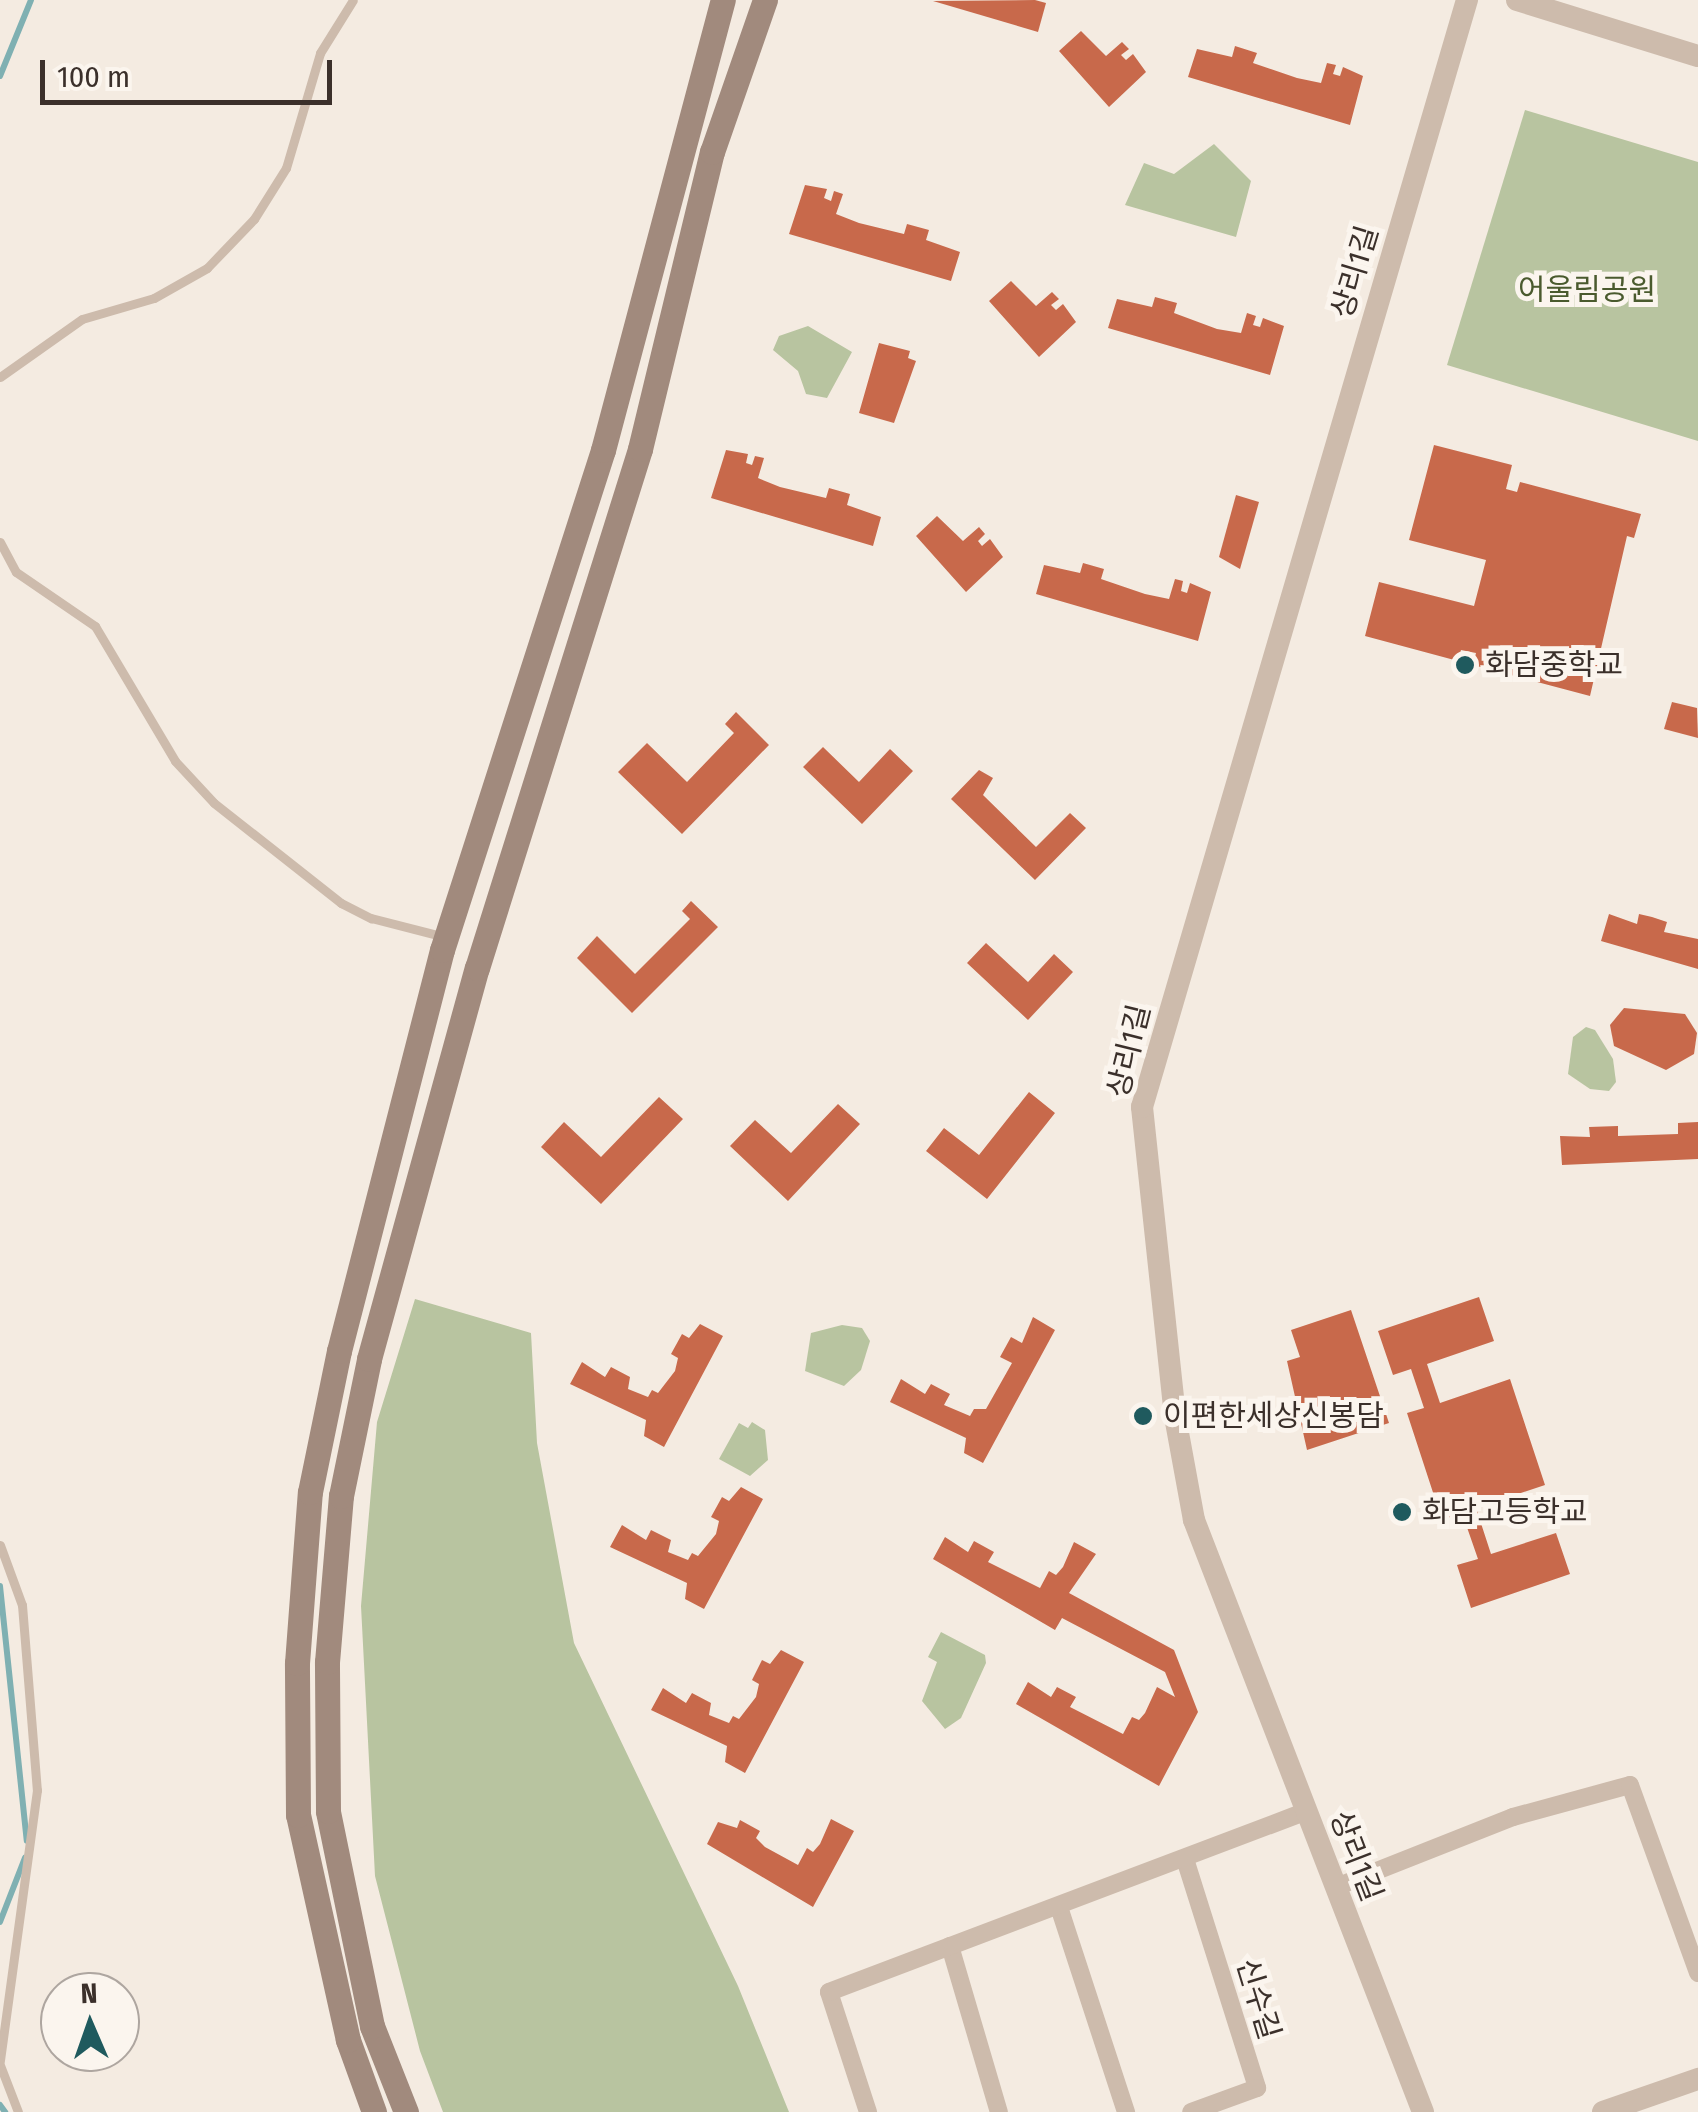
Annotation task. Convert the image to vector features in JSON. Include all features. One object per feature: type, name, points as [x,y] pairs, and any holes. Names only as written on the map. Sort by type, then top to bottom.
[{"type":"main road","points":[[374,2112],[348,2040],[298,1814],[296,1663],[310,1492],[339,1351],[446,937],[603,450],[723,0]]},
{"type":"main road","points":[[406,2112],[372,2026],[328,1811],[327,1662],[341,1496],[368,1359],[477,968],[640,449],[712,152],[765,0]]},
{"type":"street","name":"상리1길","points":[[1423,2112],[1194,1520],[1175,1416],[1142,1107],[1467,0]]},
{"type":"street","points":[[1518,0],[1698,56]]},
{"type":"street","points":[[1336,1887],[1513,1816],[1630,1785],[1698,1973]]},
{"type":"street","points":[[868,2112],[830,1992],[1307,1811]]},
{"type":"street","name":"신수길","points":[[1186,1859],[1258,2088],[1192,2112]]},
{"type":"street","points":[[1058,1908],[1126,2112]]},
{"type":"street","points":[[950,1946],[999,2112]]},
{"type":"street","points":[[1603,2112],[1698,2079]]},
{"type":"lane","points":[[0,377],[82,319],[154,298],[208,268],[254,219],[286,168],[320,53],[353,0]]},
{"type":"lane","points":[[0,542],[16,572],[95,626],[175,761],[214,803],[342,903],[372,918],[446,937]]},
{"type":"lane","points":[[0,1545],[22,1605],[37,1790],[0,2064],[18,2112]]},
{"type":"green space","name":"어울림공원","points":[[1525,110],[1698,162],[1698,441],[1447,365]]},
{"type":"green space","points":[[1214,144],[1251,181],[1236,237],[1125,205],[1144,163],[1174,174]]},
{"type":"green space","points":[[808,326],[852,352],[827,398],[806,394],[798,371],[773,350],[779,336]]},
{"type":"green space","points":[[1586,1027],[1595,1030],[1613,1059],[1616,1082],[1609,1091],[1590,1089],[1568,1074],[1573,1037]]},
{"type":"green space","points":[[415,1299],[531,1333],[537,1443],[574,1643],[738,1986],[789,2112],[443,2112],[420,2051],[375,1876],[361,1606],[377,1422]]},
{"type":"green space","points":[[842,1325],[862,1328],[870,1341],[861,1370],[844,1386],[805,1371],[811,1333]]},
{"type":"green space","points":[[752,1422],[765,1430],[768,1460],[750,1476],[719,1459],[739,1423],[748,1428]]},
{"type":"green space","points":[[941,1632],[985,1655],[986,1663],[961,1718],[945,1729],[922,1701],[937,1662],[928,1657]]},
{"type":"building","points":[[933,1],[1046,3],[1038,32]]},
{"type":"building","points":[[1081,31],[1106,56],[1122,42],[1129,49],[1121,55],[1126,60],[1133,54],[1146,72],[1109,107],[1059,51]]},
{"type":"building","points":[[1235,46],[1257,53],[1253,63],[1297,78],[1321,83],[1327,63],[1336,65],[1333,74],[1340,76],[1343,67],[1363,76],[1350,125],[1188,77],[1197,49],[1232,57]]},
{"type":"building","points":[[805,185],[827,189],[824,198],[831,201],[834,191],[843,194],[836,214],[859,223],[904,234],[907,224],[929,230],[926,240],[960,252],[951,281],[789,234]]},
{"type":"building","points":[[1011,281],[1036,306],[1052,292],[1059,299],[1051,305],[1056,310],[1063,304],[1076,322],[1039,357],[989,301]]},
{"type":"building","points":[[1155,297],[1177,303],[1174,313],[1217,329],[1241,333],[1247,313],[1256,316],[1253,325],[1260,327],[1263,318],[1284,326],[1270,375],[1108,328],[1117,299],[1152,307]]},
{"type":"building","points":[[879,343],[910,351],[908,358],[916,361],[894,423],[859,413]]},
{"type":"building","points":[[1434,445],[1512,465],[1506,489],[1517,492],[1520,482],[1641,514],[1634,538],[1627,536],[1590,696],[1473,665],[1476,653],[1461,650],[1458,661],[1365,636],[1379,582],[1474,606],[1486,560],[1409,540]]},
{"type":"building","points":[[726,450],[748,454],[746,463],[752,465],[755,456],[764,458],[758,478],[780,487],[826,498],[829,488],[850,494],[847,505],[881,517],[873,546],[711,498]]},
{"type":"building","points":[[1236,495],[1259,502],[1240,569],[1219,557]]},
{"type":"building","points":[[937,516],[963,541],[979,527],[985,534],[978,541],[982,546],[990,539],[1003,557],[966,592],[916,536]]},
{"type":"building","points":[[1083,563],[1104,569],[1101,579],[1145,594],[1169,599],[1175,579],[1183,581],[1181,591],[1187,593],[1190,583],[1211,592],[1198,641],[1036,594],[1044,565],[1080,573]]},
{"type":"building","points":[[1672,702],[1697,708],[1698,738],[1664,729]]},
{"type":"building","points":[[736,712],[769,745],[682,834],[618,772],[647,743],[687,782],[734,733],[725,724]]},
{"type":"building","points":[[823,747],[859,782],[890,749],[913,771],[862,824],[803,767]]},
{"type":"building","points":[[979,770],[993,778],[983,795],[1036,847],[1070,813],[1086,828],[1035,880],[951,799]]},
{"type":"building","points":[[691,901],[718,927],[632,1013],[577,958],[597,936],[635,974],[690,919],[682,911]]},
{"type":"building","points":[[1609,914],[1637,924],[1639,914],[1652,917],[1667,922],[1664,932],[1698,939],[1698,969],[1601,941]]},
{"type":"building","points":[[986,943],[1028,982],[1054,954],[1073,972],[1028,1020],[967,963]]},
{"type":"building","points":[[1624,1008],[1685,1014],[1697,1033],[1694,1054],[1666,1070],[1614,1046],[1610,1025]]},
{"type":"building","points":[[1029,1092],[1055,1113],[987,1199],[926,1151],[944,1128],[979,1155]]},
{"type":"building","points":[[659,1097],[683,1119],[601,1204],[541,1147],[564,1122],[601,1157]]},
{"type":"building","points":[[838,1104],[860,1124],[788,1201],[730,1146],[755,1120],[791,1153]]},
{"type":"building","points":[[1698,1122],[1698,1159],[1562,1165],[1560,1136],[1590,1137],[1589,1127],[1618,1126],[1618,1136],[1678,1134],[1678,1123]]},
{"type":"building","points":[[1479,1297],[1494,1341],[1427,1364],[1440,1403],[1510,1379],[1545,1485],[1476,1508],[1491,1554],[1556,1533],[1570,1574],[1471,1608],[1457,1565],[1478,1559],[1462,1513],[1442,1520],[1407,1413],[1424,1408],[1411,1369],[1393,1375],[1378,1331]]},
{"type":"building","points":[[1351,1310],[1389,1423],[1307,1450],[1287,1361],[1300,1357],[1291,1330]]},
{"type":"building","points":[[1033,1317],[1055,1330],[983,1463],[964,1453],[966,1438],[890,1402],[901,1379],[925,1394],[931,1384],[950,1394],[944,1405],[970,1416],[974,1409],[986,1409],[1012,1363],[1000,1357],[1011,1337],[1022,1343]]},
{"type":"building","points":[[700,1324],[723,1336],[664,1447],[644,1436],[646,1420],[570,1384],[582,1362],[605,1377],[611,1367],[630,1377],[628,1389],[648,1397],[652,1390],[658,1393],[675,1371],[678,1358],[671,1354],[682,1334],[689,1338]]},
{"type":"building","points":[[741,1487],[763,1499],[704,1609],[685,1599],[687,1583],[610,1547],[622,1525],[646,1540],[651,1530],[671,1540],[668,1552],[688,1560],[692,1553],[698,1556],[716,1534],[719,1521],[711,1517],[722,1497],[729,1501]]},
{"type":"building","points":[[945,1537],[968,1552],[974,1541],[994,1552],[988,1562],[1040,1588],[1049,1571],[1056,1575],[1063,1567],[1074,1542],[1096,1554],[1069,1593],[1174,1650],[1198,1712],[1159,1786],[1016,1704],[1028,1682],[1051,1697],[1057,1687],[1076,1697],[1070,1707],[1123,1734],[1132,1717],[1139,1720],[1145,1713],[1157,1687],[1175,1697],[1165,1672],[1062,1618],[1055,1630],[933,1559]]},
{"type":"building","points":[[781,1650],[804,1662],[745,1773],[725,1762],[727,1746],[651,1710],[663,1688],[686,1703],[692,1693],[711,1703],[709,1715],[729,1723],[733,1716],[739,1719],[756,1697],[759,1684],[752,1680],[762,1660],[770,1664]]},
{"type":"building","points":[[831,1819],[854,1831],[813,1907],[707,1844],[718,1822],[737,1828],[740,1820],[760,1831],[756,1838],[765,1847],[798,1865],[807,1848],[813,1852],[820,1844]]},
{"type":"waterway","points":[[0,76],[31,0]]},
{"type":"waterway","points":[[0,1586],[27,1841]]},
{"type":"waterway","points":[[0,1922],[25,1858]]},
{"type":"waterway","points":[[0,2105],[5,2112]]},
{"type":"place","name":"화담중학교","points":[[1465,665]]},
{"type":"place","name":"이편한세상신봉담","points":[[1143,1416]]},
{"type":"place","name":"화담고등학교","points":[[1402,1512]]}]
